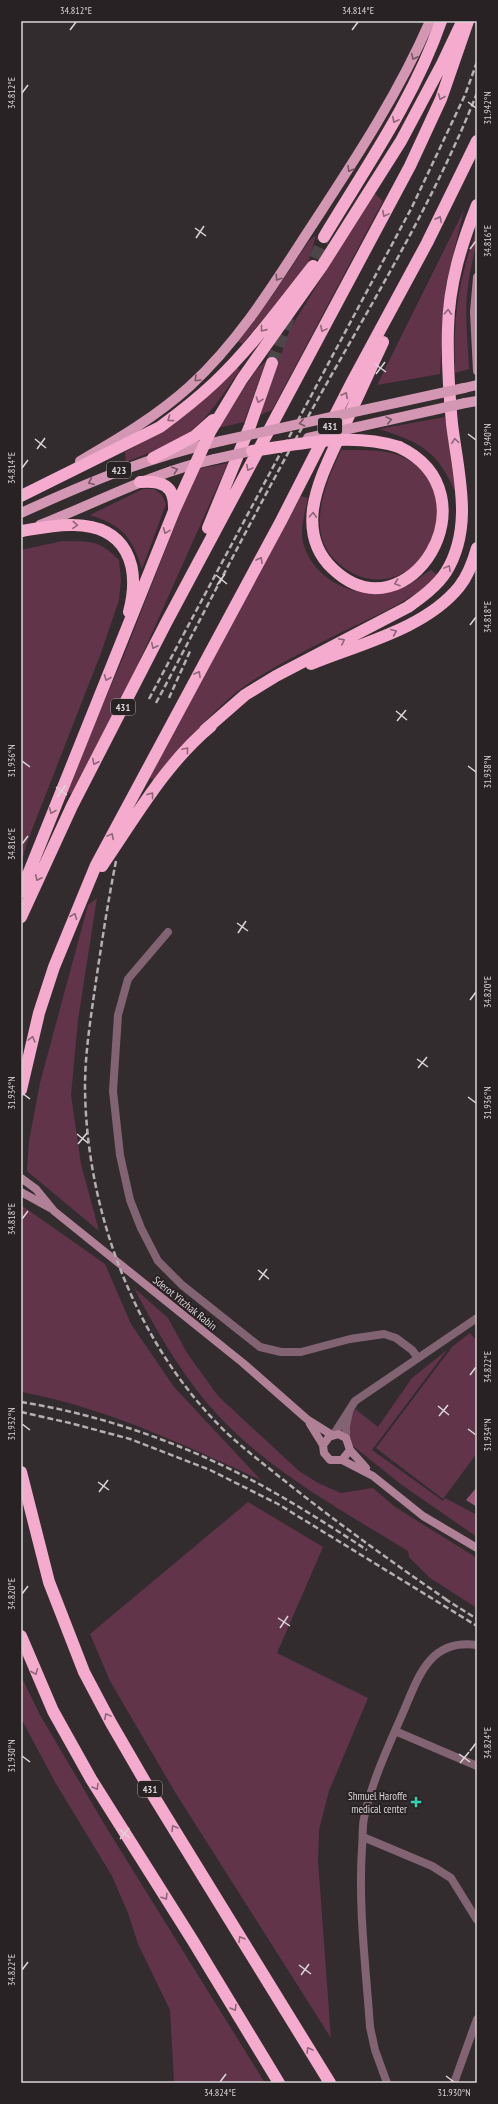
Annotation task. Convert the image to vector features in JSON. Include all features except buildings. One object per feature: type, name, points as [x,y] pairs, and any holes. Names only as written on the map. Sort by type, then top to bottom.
[{"type":"highway","points":[[324,237],[388,133],[427,57],[441,21]]},
{"type":"highway","points":[[153,458],[183,443],[204,428],[226,403],[322,266],[357,211],[418,110],[462,21]]},
{"type":"highway","name":"431","points":[[21,917],[72,806],[166,623],[410,166],[441,99],[468,21]]},
{"type":"highway","name":"431","points":[[21,1090],[39,1013],[54,967],[96,865],[281,521],[353,380],[427,244],[477,141]]},
{"type":"highway","points":[[82,896],[148,799],[174,765],[205,730],[245,695],[276,676],[408,607],[427,592],[446,573],[455,554],[459,538],[463,500],[449,397],[449,302],[459,254],[477,205]]},
{"type":"highway","points":[[21,496],[160,427],[197,399],[216,382],[256,337],[357,211]]},
{"type":"highway","points":[[252,451],[329,440],[352,439],[370,440],[399,447],[422,461],[435,475],[444,492],[447,517],[443,540],[428,564],[408,579],[395,585],[382,587],[358,585],[338,574],[326,562],[318,551],[313,537],[314,508],[321,479],[427,244]]},
{"type":"highway","points":[[166,623],[231,475],[272,363]]},
{"type":"highway","points":[[21,892],[174,511],[204,444],[226,403]]},
{"type":"highway","points":[[140,482],[152,481],[166,486],[174,497],[174,511]]},
{"type":"highway","points":[[22,532],[56,525],[75,525],[96,528],[111,534],[124,546],[131,561],[133,582],[130,605],[116,656]]},
{"type":"highway","points":[[205,730],[238,705],[296,671],[398,630],[426,615],[459,588],[466,576],[477,548]]},
{"type":"highway","name":"431","points":[[21,1472],[49,1582],[84,1672],[111,1723],[151,1792],[330,2083]]},
{"type":"highway","points":[[21,1636],[53,1711],[91,1779],[280,2083]]},
{"type":"main road","points":[[21,496],[123,436],[189,387],[212,364],[251,316],[341,184],[386,111],[416,53],[430,21]]},
{"type":"main road","points":[[477,277],[474,312],[477,371]]},
{"type":"main road","name":"423","points":[[21,513],[113,472],[153,458],[204,444],[477,385]]},
{"type":"main road","name":"423","points":[[22,532],[140,482],[195,463],[477,401]]},
{"type":"main road","name":"Sderot Yitzhak Rabin","points":[[21,1178],[36,1189],[54,1210]]},
{"type":"main road","name":"Sderot Yitzhak Rabin","points":[[21,1192],[54,1210],[243,1363],[301,1414],[315,1430],[323,1445],[324,1453],[330,1460],[342,1460],[373,1476]]},
{"type":"main road","name":"Sderot Yitzhak Rabin","points":[[301,1414],[333,1435],[338,1434],[346,1438],[350,1450],[373,1476],[423,1516],[477,1548]]},
{"type":"main road","points":[[323,1445],[326,1439],[333,1435]]},
{"type":"main road","points":[[342,1460],[349,1454],[350,1450]]},
{"type":"street","points":[[168,932],[128,979],[118,1015],[113,1084],[114,1113],[120,1155],[130,1200],[141,1228],[158,1260],[182,1285],[260,1347],[281,1352],[301,1352],[350,1339],[384,1334],[396,1338],[412,1350],[418,1358]]},
{"type":"street","points":[[333,1435],[348,1409],[355,1401],[477,1318]]},
{"type":"street","points":[[346,1438],[347,1419],[355,1401]]},
{"type":"street","points":[[386,2083],[375,2050],[370,2027],[361,1907],[360,1870],[364,1819],[372,1788],[418,1678],[429,1661],[446,1648],[461,1644],[477,1644]]},
{"type":"street","points":[[395,1731],[477,1766]]},
{"type":"street","points":[[363,1837],[432,1866],[451,1878],[477,1917]]},
{"type":"street","points":[[454,2083],[477,2019]]},
{"type":"shaded area","points":[[374,193],[383,201],[272,410],[260,415],[290,329]]},
{"type":"shaded area","points":[[464,210],[446,284],[440,374],[377,385]]},
{"type":"shaded area","points":[[477,229],[476,244],[467,296],[466,317],[469,369],[455,373],[455,334],[458,300],[465,265]]},
{"type":"shaded area","points":[[316,235],[308,263],[286,293],[242,344],[238,341],[272,296],[309,241]]},
{"type":"shaded area","points":[[266,361],[244,422],[218,428],[256,370]]},
{"type":"shaded area","points":[[236,367],[240,370],[216,404],[195,428],[181,438],[158,450],[126,462],[125,452],[174,424]]},
{"type":"shaded area","points":[[445,417],[456,494],[442,468],[435,458],[427,451],[418,444],[379,429]]},
{"type":"shaded area","points":[[341,450],[377,451],[398,455],[407,459],[422,471],[434,488],[440,506],[440,516],[438,522],[423,559],[402,574],[383,579],[363,577],[345,569],[327,550],[322,536],[320,522],[321,507],[329,477]]},
{"type":"shaded area","points":[[228,463],[135,671],[72,795],[66,791],[125,653],[197,469]]},
{"type":"shaded area","points":[[143,489],[154,489],[162,495],[166,504],[142,569],[130,540],[118,528],[110,523],[90,515]]},
{"type":"shaded area","points":[[301,496],[308,498],[302,528],[304,546],[310,559],[330,580],[355,591],[383,593],[397,590],[406,586],[431,570],[439,576],[429,585],[395,606],[297,655],[249,683],[222,704],[210,716],[156,781],[148,777]]},
{"type":"shaded area","points":[[63,541],[94,543],[105,548],[119,560],[121,580],[119,600],[101,653],[26,845],[21,865],[21,550]]},
{"type":"shaded area","points":[[97,898],[78,1020],[71,1095],[81,1164],[99,1231],[27,1171],[29,1141],[40,1083],[88,905]]},
{"type":"shaded area","points":[[21,1205],[105,1264],[131,1324],[174,1387],[261,1480],[174,1441],[115,1418],[54,1399],[22,1392]]},
{"type":"shaded area","points":[[134,1288],[168,1318],[187,1353],[218,1396],[299,1471],[318,1483],[341,1493],[373,1488],[395,1507],[477,1558],[477,1608],[430,1578],[409,1557],[408,1551],[328,1502],[276,1467],[228,1426],[196,1390],[186,1376],[159,1333]]},
{"type":"shaded area","points":[[470,1333],[477,1341],[477,1453],[443,1499],[376,1448],[452,1347]]},
{"type":"shaded area","points":[[447,1350],[372,1450],[443,1501],[445,1498],[477,1515],[477,1537],[402,1485],[333,1430],[345,1416],[355,1409],[378,1427],[412,1378]]},
{"type":"shaded area","points":[[477,1487],[477,1507],[466,1500]]},
{"type":"shaded area","points":[[248,1502],[323,1547],[277,1653],[368,1698],[329,1791],[319,1830],[318,1861],[331,2038],[175,1792],[110,1681],[90,1634]]},
{"type":"shaded area","points":[[21,1676],[40,1715],[106,1827],[265,2083],[175,2083],[170,2010],[138,1944],[128,1913],[112,1876],[55,1782],[23,1722],[21,1717]]},
{"type":"tunnel","points":[[308,275],[324,237]]},
{"type":"tunnel","points":[[272,363],[289,317]]},
{"type":"railway","points":[[149,699],[412,207],[465,95],[477,62]]},
{"type":"railway","points":[[156,703],[314,406],[422,213],[460,134],[477,93]]},
{"type":"railway","points":[[169,698],[191,649]]},
{"type":"railway","points":[[116,861],[105,921],[90,1021],[85,1087],[88,1135],[95,1182],[107,1230],[123,1276],[143,1320],[168,1362],[196,1400],[229,1435],[330,1516],[450,1602]]},
{"type":"railway","points":[[21,1402],[49,1407],[106,1421],[162,1440],[216,1462],[274,1492],[367,1550]]},
{"type":"railway","points":[[21,1412],[130,1439],[210,1470],[278,1504],[477,1626]]},
{"type":"railway","points":[[445,1599],[477,1619]]},
{"type":"place","name":"Shmuel Haroffe medical center","points":[[416,1802]]}]
